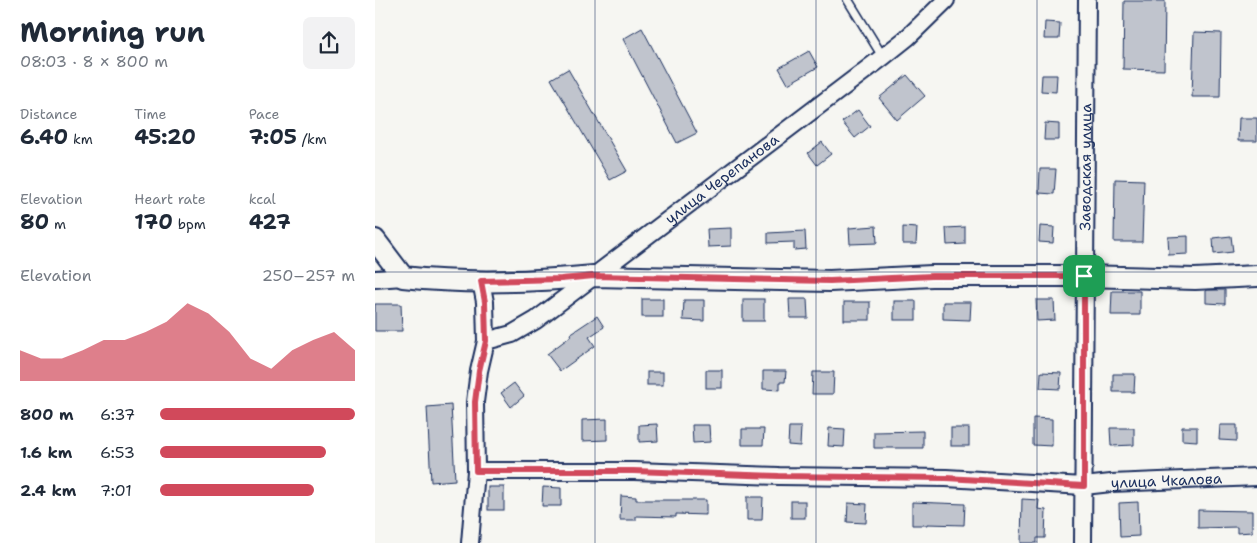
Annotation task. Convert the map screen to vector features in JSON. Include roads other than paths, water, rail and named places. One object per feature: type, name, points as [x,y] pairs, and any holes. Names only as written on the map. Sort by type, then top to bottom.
[{"type":"street","name":"улица Черепанова","points":[[486,341],[512,334],[536,320],[883,57],[907,38],[946,0]]},
{"type":"street","name":"Заводская улица","points":[[1083,543],[1087,0]]},
{"type":"street","points":[[375,240],[403,277]]},
{"type":"street","points":[[375,279],[403,277],[430,280],[481,281],[561,279],[594,276],[830,281],[932,276],[1084,276],[1195,279],[1257,276]]},
{"type":"street","points":[[470,543],[476,471],[475,402],[479,371],[486,341],[485,302],[481,281]]},
{"type":"street","name":"улица Чкалова","points":[[476,471],[633,471],[789,476],[946,478],[1084,486],[1111,483],[1257,477]]},
{"type":"lane","points":[[848,0],[883,57]]}]
